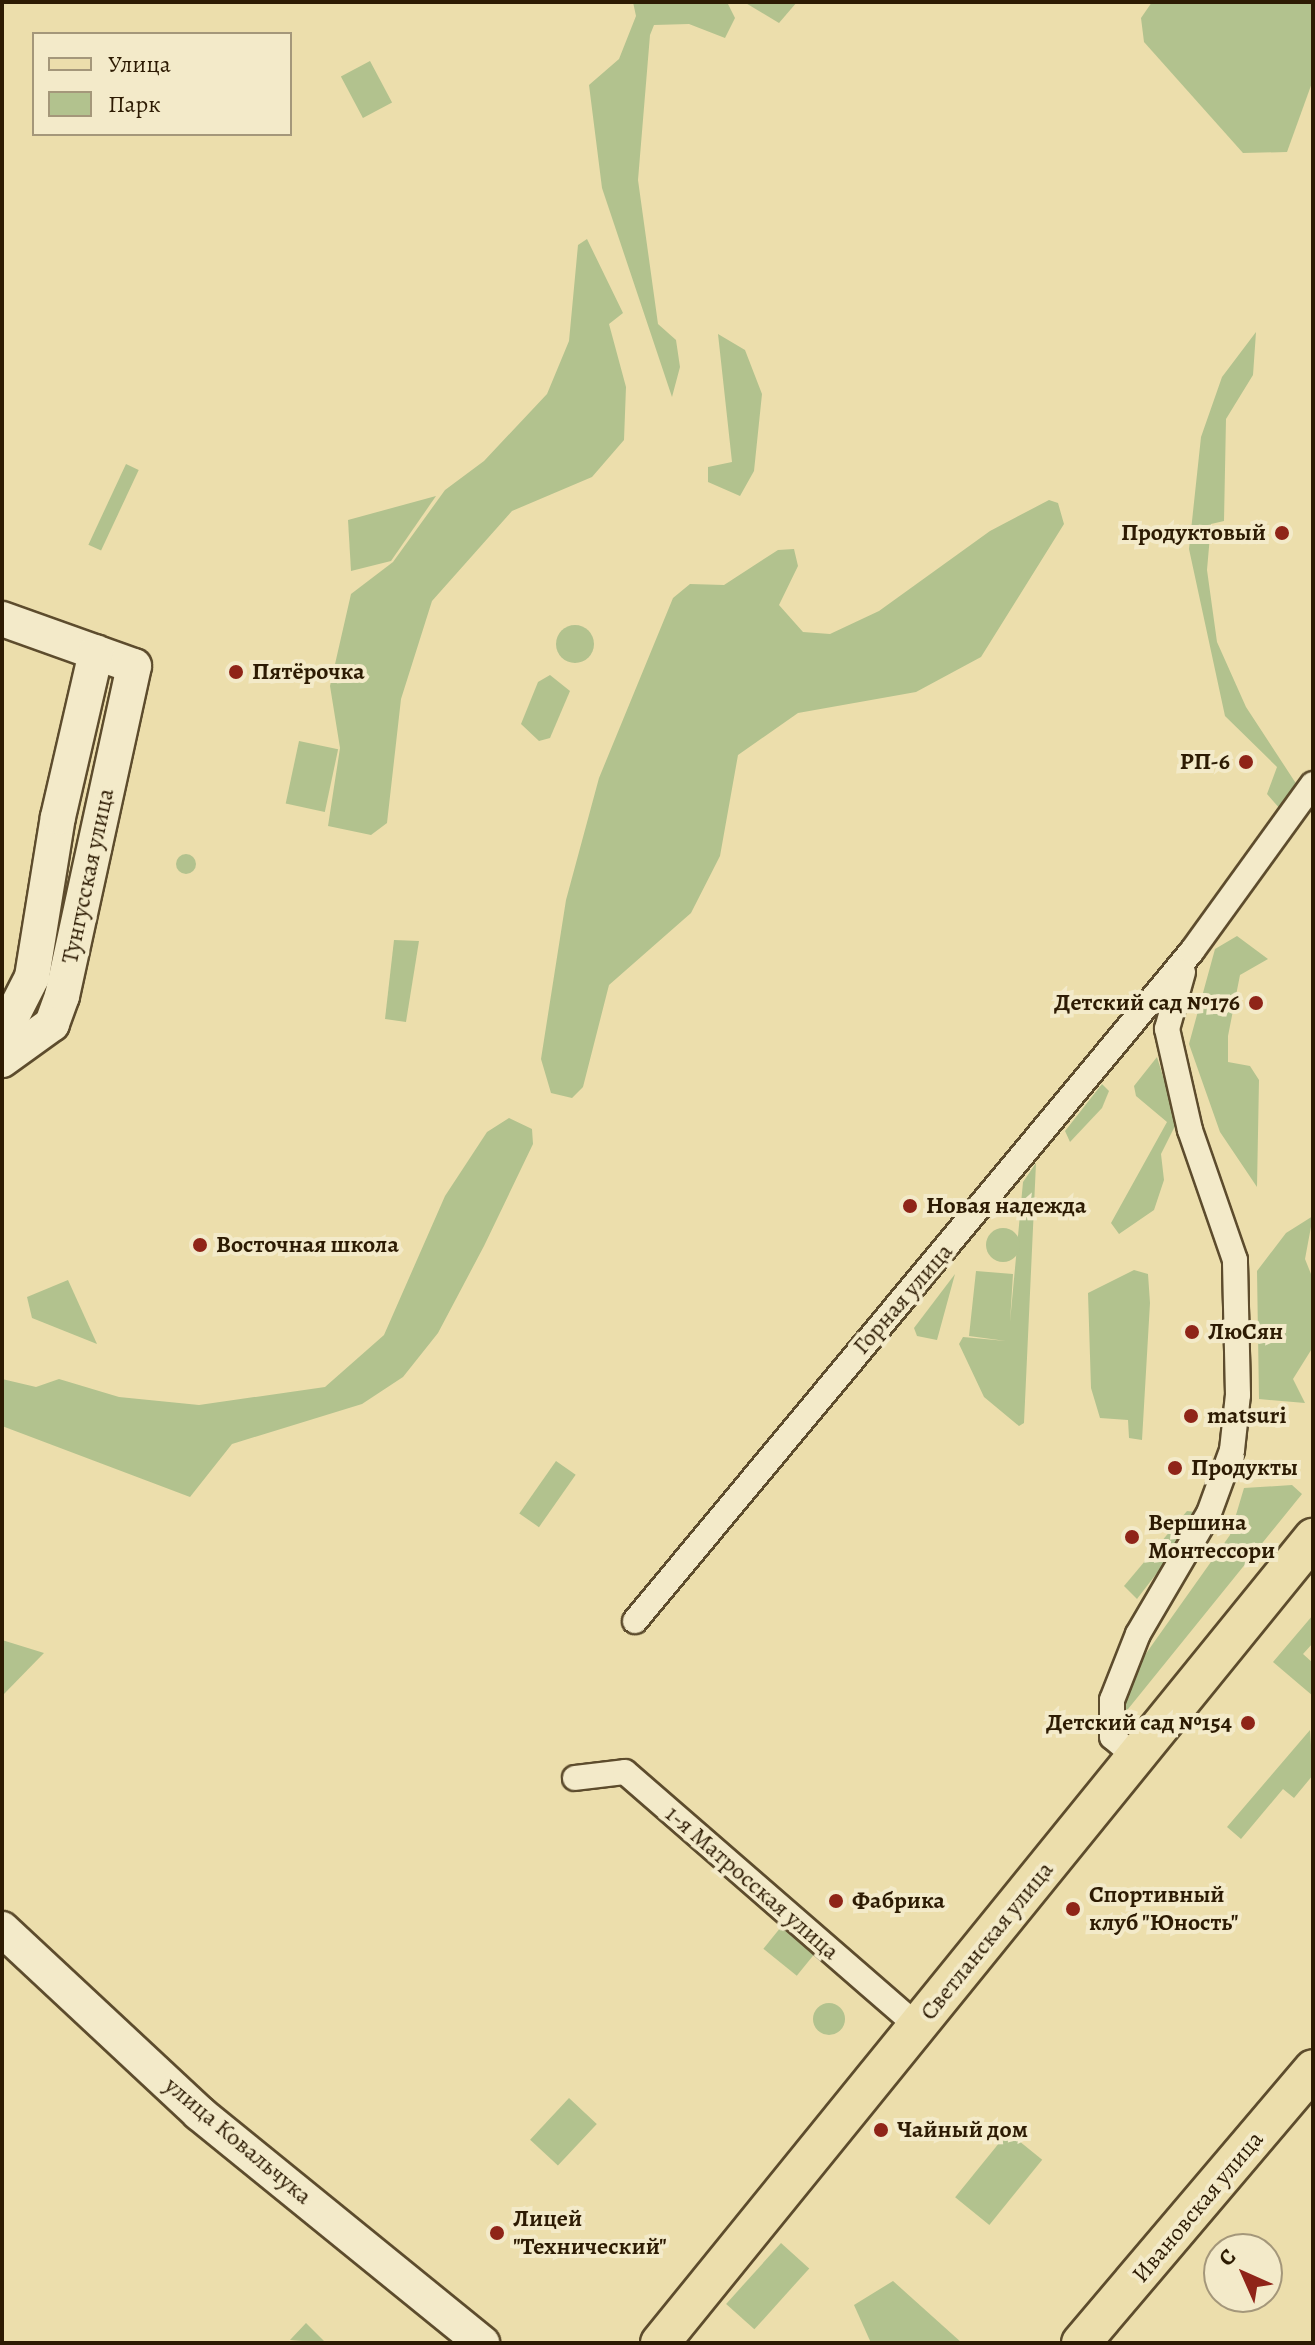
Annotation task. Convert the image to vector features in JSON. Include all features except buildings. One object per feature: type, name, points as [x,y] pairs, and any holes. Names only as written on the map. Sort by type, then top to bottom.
[{"type":"main road","points":[[2,619],[96,652],[58,817],[32,977],[2,1036]]},
{"type":"main road","name":"Тунгусская улица","points":[[2,1060],[52,1024],[62,996],[134,666],[96,652]]},
{"type":"main road","name":"Светланская улица","points":[[660,2343],[1313,1538]]},
{"type":"main road","name":"улица Ковальчука","points":[[2,1929],[199,2113],[482,2343]]},
{"type":"main road","name":"Ивановская улица","points":[[1081,2343],[1313,2069]]},
{"type":"street","name":"Горная улица","points":[[635,1621],[1192,951],[1313,784]]},
{"type":"street","points":[[1136,1757],[1112,1737],[1112,1700],[1138,1634],[1209,1513],[1232,1450],[1238,1395],[1235,1260],[1190,1130],[1167,1029],[1192,951]]},
{"type":"street","name":"1-я Матросская улица","points":[[575,1778],[625,1772],[917,2026]]},
{"type":"green space","points":[[633,2],[727,2],[735,18],[725,38],[689,24],[654,25],[650,35],[638,180],[658,324],[676,340],[680,367],[672,397],[602,188],[589,85],[619,59],[636,16]]},
{"type":"green space","points":[[744,2],[797,2],[779,23]]},
{"type":"green space","points":[[1152,2],[1313,2],[1313,80],[1287,152],[1243,153],[1144,42],[1141,18]]},
{"type":"green space","points":[[370,61],[392,102],[363,118],[341,76]]},
{"type":"green space","points":[[587,239],[623,313],[609,324],[626,387],[624,440],[592,477],[512,511],[432,601],[401,699],[387,823],[371,835],[328,826],[340,748],[330,686],[351,594],[393,562],[445,490],[484,461],[547,394],[569,341],[578,245]]},
{"type":"green space","points":[[1256,332],[1253,375],[1226,419],[1224,521],[1211,524],[1207,570],[1217,642],[1246,707],[1297,785],[1281,810],[1267,794],[1277,767],[1225,716],[1189,549],[1201,437],[1222,377]]},
{"type":"green space","points":[[718,334],[745,350],[762,394],[754,471],[740,496],[708,482],[708,467],[732,462]]},
{"type":"green space","points":[[126,464],[139,470],[101,551],[88,545]]},
{"type":"green space","points":[[436,496],[391,561],[351,571],[348,520]]},
{"type":"green space","points":[[1049,500],[1058,503],[1064,524],[981,657],[916,692],[798,713],[738,755],[720,856],[691,913],[609,985],[583,1087],[572,1098],[551,1093],[541,1059],[566,900],[599,778],[673,598],[690,584],[724,585],[778,550],[794,549],[798,566],[779,605],[803,632],[830,634],[879,611],[990,531]]},
{"type":"green space","points":[[575,625],[589,630],[594,644],[589,658],[575,663],[561,658],[556,644],[561,630]]},
{"type":"green space","points":[[550,675],[570,691],[550,738],[539,741],[521,724],[538,682]]},
{"type":"green space","points":[[299,741],[338,749],[325,812],[286,804]]},
{"type":"green space","points":[[186,854],[193,857],[196,864],[193,871],[186,874],[179,871],[176,864],[179,857]]},
{"type":"green space","points":[[1237,936],[1268,959],[1240,975],[1228,1036],[1228,1062],[1250,1066],[1259,1080],[1257,1187],[1220,1132],[1189,1044],[1215,949]]},
{"type":"green space","points":[[394,940],[419,941],[406,1022],[385,1019]]},
{"type":"green space","points":[[1157,1057],[1177,1122],[1161,1154],[1164,1180],[1154,1210],[1119,1234],[1111,1223],[1167,1122],[1136,1096],[1134,1086]]},
{"type":"green space","points":[[1102,1084],[1109,1091],[1102,1108],[1070,1142],[1065,1131]]},
{"type":"green space","points":[[509,1118],[532,1129],[533,1144],[484,1246],[438,1333],[403,1377],[362,1404],[232,1444],[190,1497],[2,1426],[2,1379],[36,1387],[59,1379],[119,1397],[199,1405],[325,1387],[384,1335],[445,1196],[487,1132]]},
{"type":"green space","points":[[1036,1163],[1024,1423],[1019,1426],[984,1397],[959,1344],[963,1337],[1006,1341],[969,1336],[976,1271],[1013,1274],[1010,1322],[1023,1182]]},
{"type":"green space","points":[[1313,1216],[1305,1259],[1313,1279],[1313,1347],[1293,1379],[1305,1403],[1259,1399],[1257,1271],[1286,1233]]},
{"type":"green space","points":[[1003,1228],[1015,1233],[1020,1245],[1015,1257],[1003,1262],[991,1257],[986,1245],[991,1233]]},
{"type":"green space","points":[[1134,1270],[1148,1274],[1150,1303],[1142,1440],[1129,1438],[1128,1420],[1100,1418],[1091,1388],[1088,1293]]},
{"type":"green space","points":[[955,1274],[937,1340],[917,1336],[914,1328]]},
{"type":"green space","points":[[68,1280],[97,1344],[32,1318],[27,1297]]},
{"type":"green space","points":[[556,1461],[576,1475],[539,1527],[519,1513]]},
{"type":"green space","points":[[1292,1485],[1302,1494],[1120,1719],[1135,1669],[1230,1535],[1244,1488]]},
{"type":"green space","points":[[1187,1511],[1196,1512],[1196,1522],[1137,1599],[1124,1586]]},
{"type":"green space","points":[[1313,1615],[1313,1643],[1303,1654],[1313,1663],[1313,1696],[1273,1662]]},
{"type":"green space","points":[[2,1640],[44,1653],[2,1696]]},
{"type":"green space","points":[[1310,1730],[1313,1775],[1294,1798],[1283,1789],[1241,1839],[1227,1827]]},
{"type":"green space","points":[[781,1927],[814,1954],[797,1976],[763,1949]]},
{"type":"green space","points":[[829,2003],[840,2008],[845,2019],[840,2030],[829,2035],[818,2030],[813,2019],[818,2008]]},
{"type":"green space","points":[[569,2098],[597,2124],[558,2166],[530,2140]]},
{"type":"green space","points":[[1008,2132],[1042,2160],[989,2225],[955,2197]]},
{"type":"green space","points":[[781,2243],[809,2268],[754,2329],[726,2304]]},
{"type":"green space","points":[[893,2281],[962,2343],[871,2343],[854,2305]]},
{"type":"green space","points":[[306,2323],[326,2343],[290,2340]]},
{"type":"place","name":"Продуктовый","points":[[1282,533]]},
{"type":"place","name":"Пятёрочка","points":[[236,672]]},
{"type":"place","name":"РП-6","points":[[1246,762]]},
{"type":"place","name":"Детский сад №176","points":[[1256,1003]]},
{"type":"place","name":"Новая надежда","points":[[910,1206]]},
{"type":"place","name":"Восточная школа","points":[[200,1245]]},
{"type":"place","name":"ЛюСян","points":[[1192,1332]]},
{"type":"place","name":"matsuri","points":[[1191,1416]]},
{"type":"place","name":"Продукты","points":[[1175,1468]]},
{"type":"place","name":"Вершина Монтессори","points":[[1132,1537]]},
{"type":"place","name":"Детский сад №154","points":[[1248,1723]]},
{"type":"place","name":"Фабрика","points":[[836,1901]]},
{"type":"place","name":"Спортивный клуб \"Юность\"","points":[[1073,1909]]},
{"type":"place","name":"Чайный дом","points":[[881,2130]]},
{"type":"place","name":"Лицей \"Технический\"","points":[[497,2233]]}]
